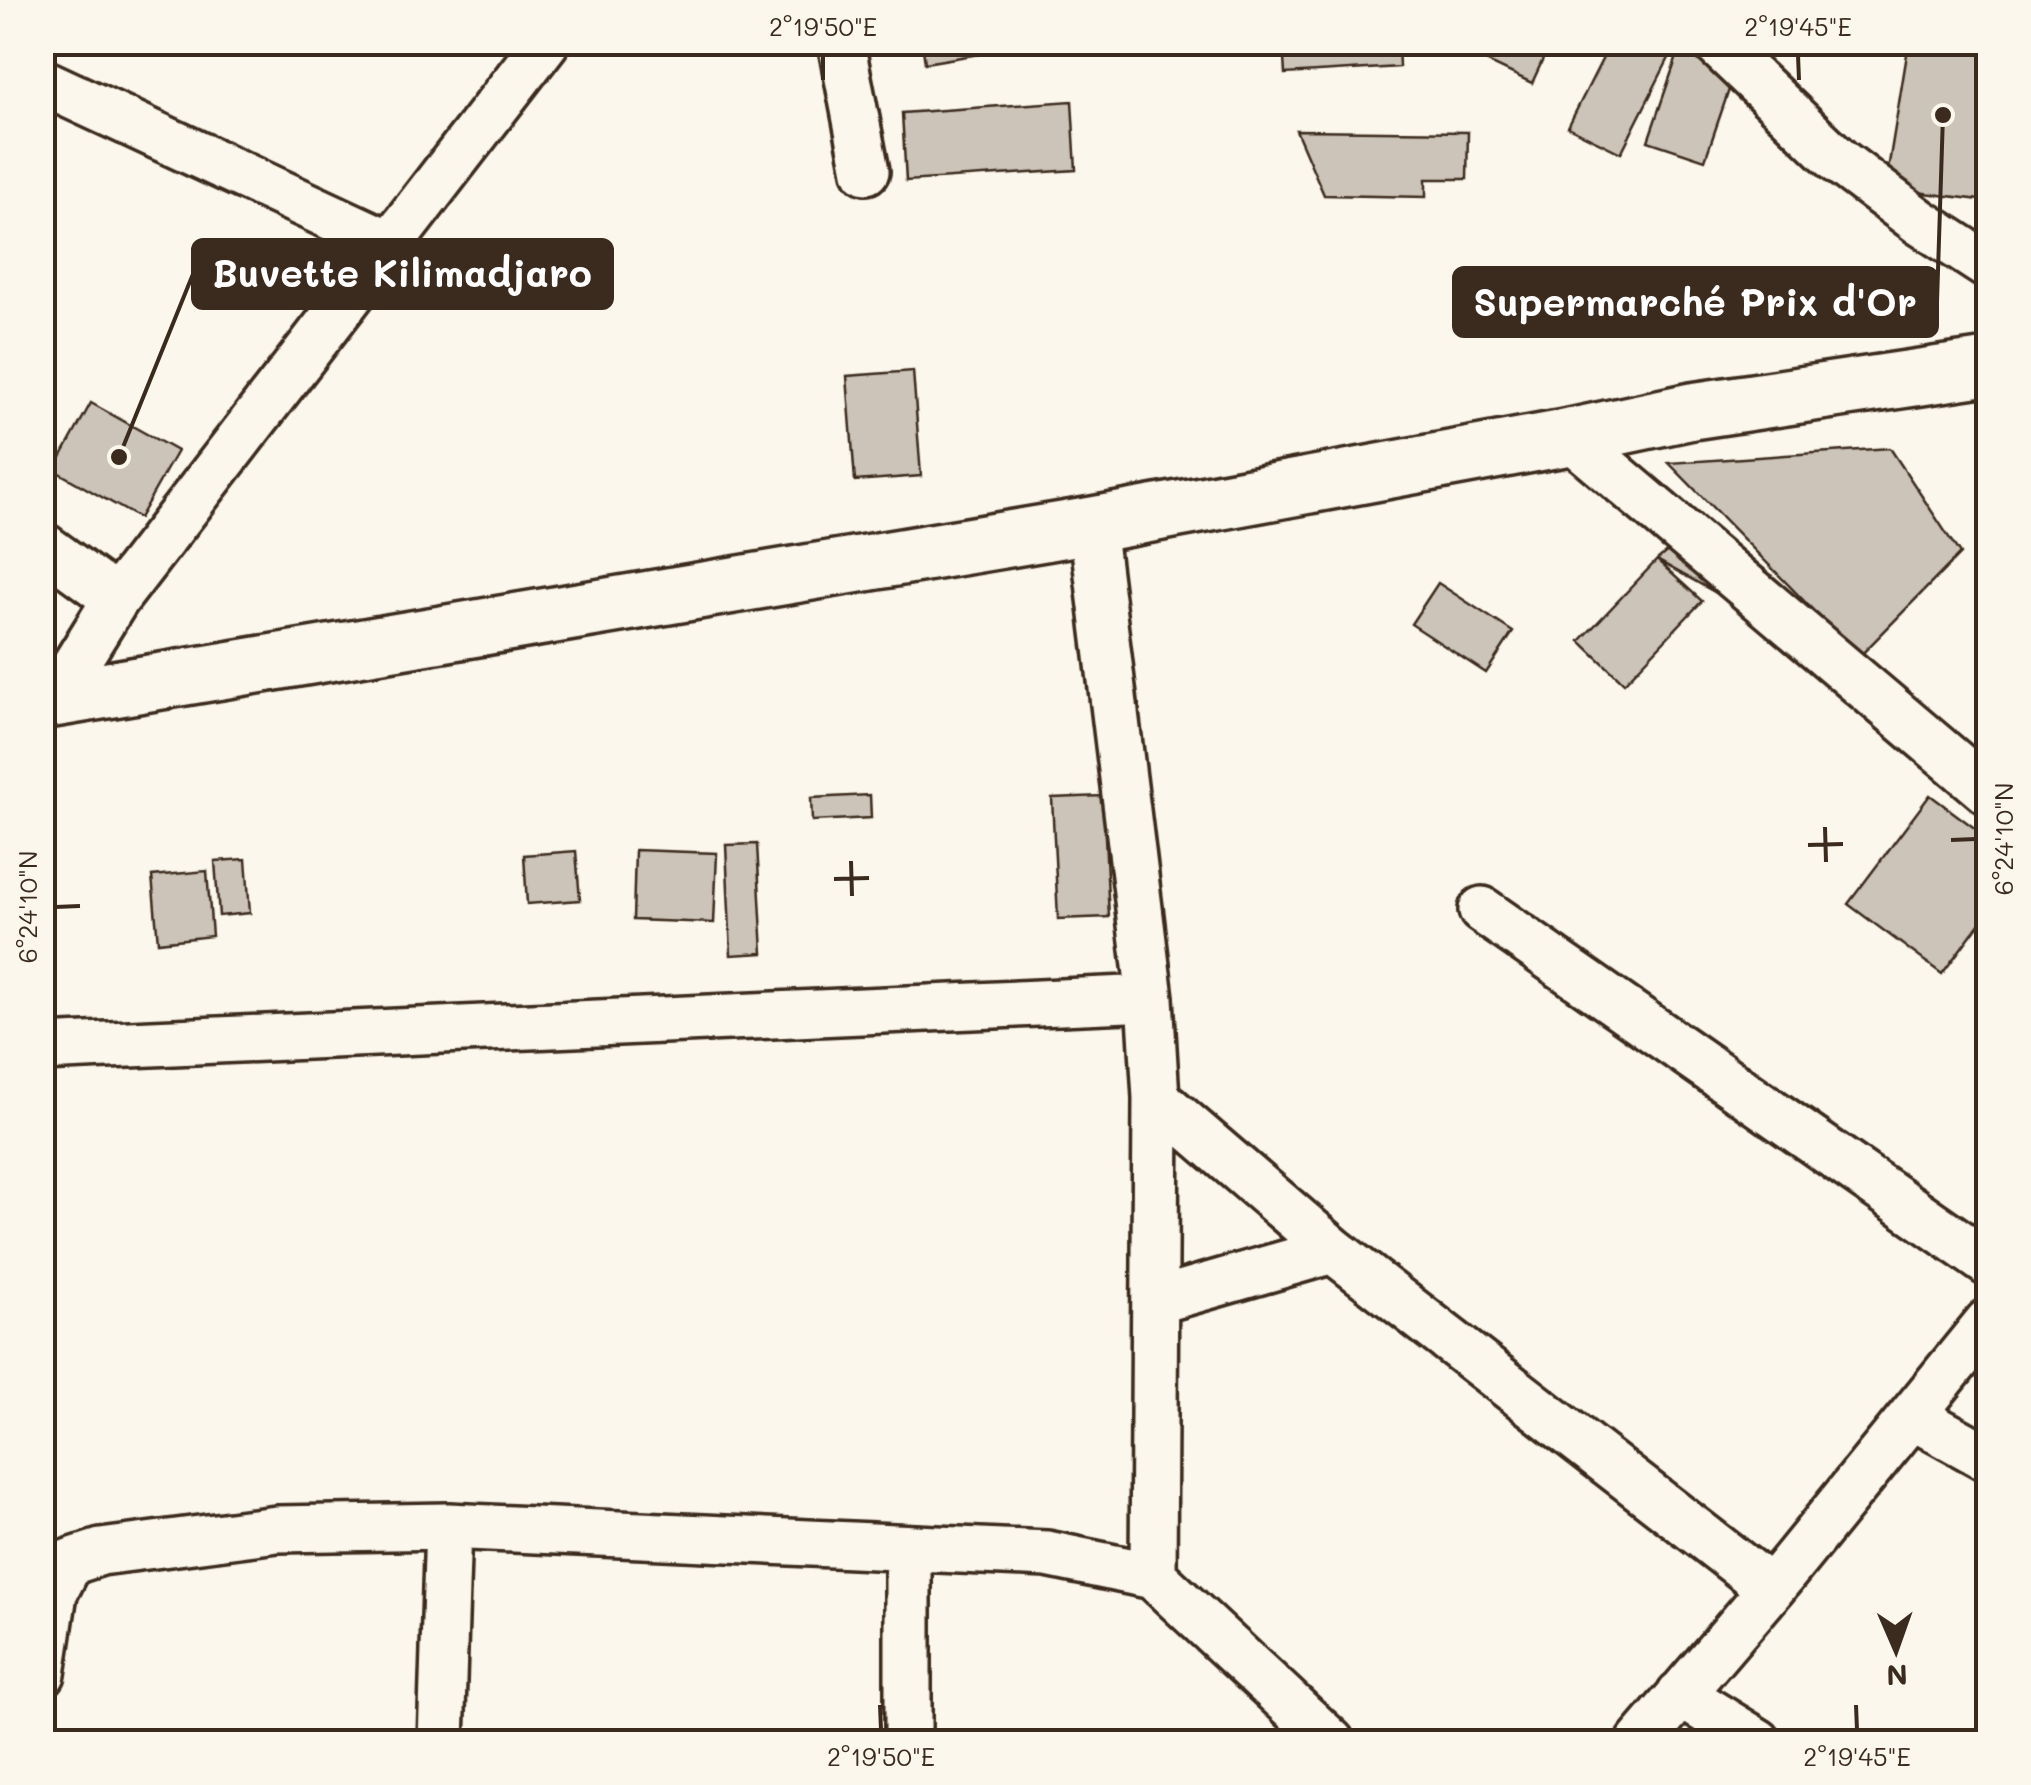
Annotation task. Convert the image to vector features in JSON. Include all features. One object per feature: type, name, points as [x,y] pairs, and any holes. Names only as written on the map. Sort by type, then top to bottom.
[{"type":"main road","points":[[48,700],[1092,525],[1692,412],[1988,367]]},
{"type":"street","points":[[48,700],[116,599],[546,42]]},
{"type":"street","points":[[841,42],[866,172]]},
{"type":"street","points":[[1715,42],[1839,161],[1920,222],[1988,266]]},
{"type":"street","points":[[42,82],[390,244]]},
{"type":"street","points":[[1570,437],[1988,791]]},
{"type":"street","points":[[1092,525],[1150,998],[1156,1098],[1153,1576]]},
{"type":"street","points":[[42,545],[116,599]]},
{"type":"street","points":[[1482,910],[1988,1263]]},
{"type":"street","points":[[42,1048],[1150,998]]},
{"type":"street","points":[[1156,1098],[1333,1250],[1771,1589]]},
{"type":"street","points":[[1156,1302],[1333,1250]]},
{"type":"street","points":[[1640,1742],[1771,1589],[1988,1322]]},
{"type":"street","points":[[1912,1416],[1988,1458]]},
{"type":"street","points":[[42,1674],[54,1593],[70,1562],[100,1552],[277,1530],[448,1526],[1047,1554],[1153,1576],[1331,1742]]},
{"type":"street","points":[[441,1742],[448,1526]]},
{"type":"street","points":[[908,1548],[908,1742]]},
{"type":"street","points":[[1680,1694],[1758,1742]]},
{"type":"building","points":[[922,42],[1051,42],[925,63]]},
{"type":"building","points":[[1283,42],[1398,42],[1399,67],[1285,74]]},
{"type":"building","points":[[1481,42],[1551,42],[1532,83],[1475,56]]},
{"type":"building","points":[[1611,42],[1658,42],[1673,50],[1621,153],[1568,127]]},
{"type":"building","points":[[1682,42],[1697,42],[1733,78],[1705,160],[1648,141]]},
{"type":"building","points":[[1909,42],[1988,42],[1988,201],[1885,188]]},
{"type":"building","points":[[1072,101],[1076,170],[906,181],[902,113]]},
{"type":"building","points":[[1296,130],[1468,132],[1467,179],[1426,179],[1426,197],[1324,195]]},
{"type":"building","points":[[913,371],[921,476],[855,481],[847,376]]},
{"type":"building","points":[[91,403],[177,451],[139,518],[54,470]]},
{"type":"building","points":[[1890,448],[1960,554],[1859,657],[1669,463]]},
{"type":"building","points":[[1700,523],[1741,559],[1720,595],[1657,560]]},
{"type":"building","points":[[1657,560],[1702,601],[1624,683],[1580,641]]},
{"type":"building","points":[[1438,583],[1513,632],[1486,673],[1411,624]]},
{"type":"building","points":[[870,795],[871,818],[812,821],[811,798]]},
{"type":"building","points":[[1930,795],[1988,838],[1988,912],[1942,974],[1848,904]]},
{"type":"building","points":[[1103,796],[1109,917],[1058,919],[1052,798]]},
{"type":"building","points":[[757,844],[763,953],[731,955],[726,845]]},
{"type":"building","points":[[635,850],[717,853],[714,923],[633,920]]},
{"type":"building","points":[[576,851],[580,900],[527,904],[524,855]]},
{"type":"building","points":[[246,859],[250,913],[219,916],[215,861]]},
{"type":"building","points":[[207,871],[212,936],[158,942],[152,876]]},
{"type":"place","name":"Supermarché Prix d'Or","points":[[1943,115]]},
{"type":"place","name":"Buvette Kilimadjaro","points":[[119,457]]}]
